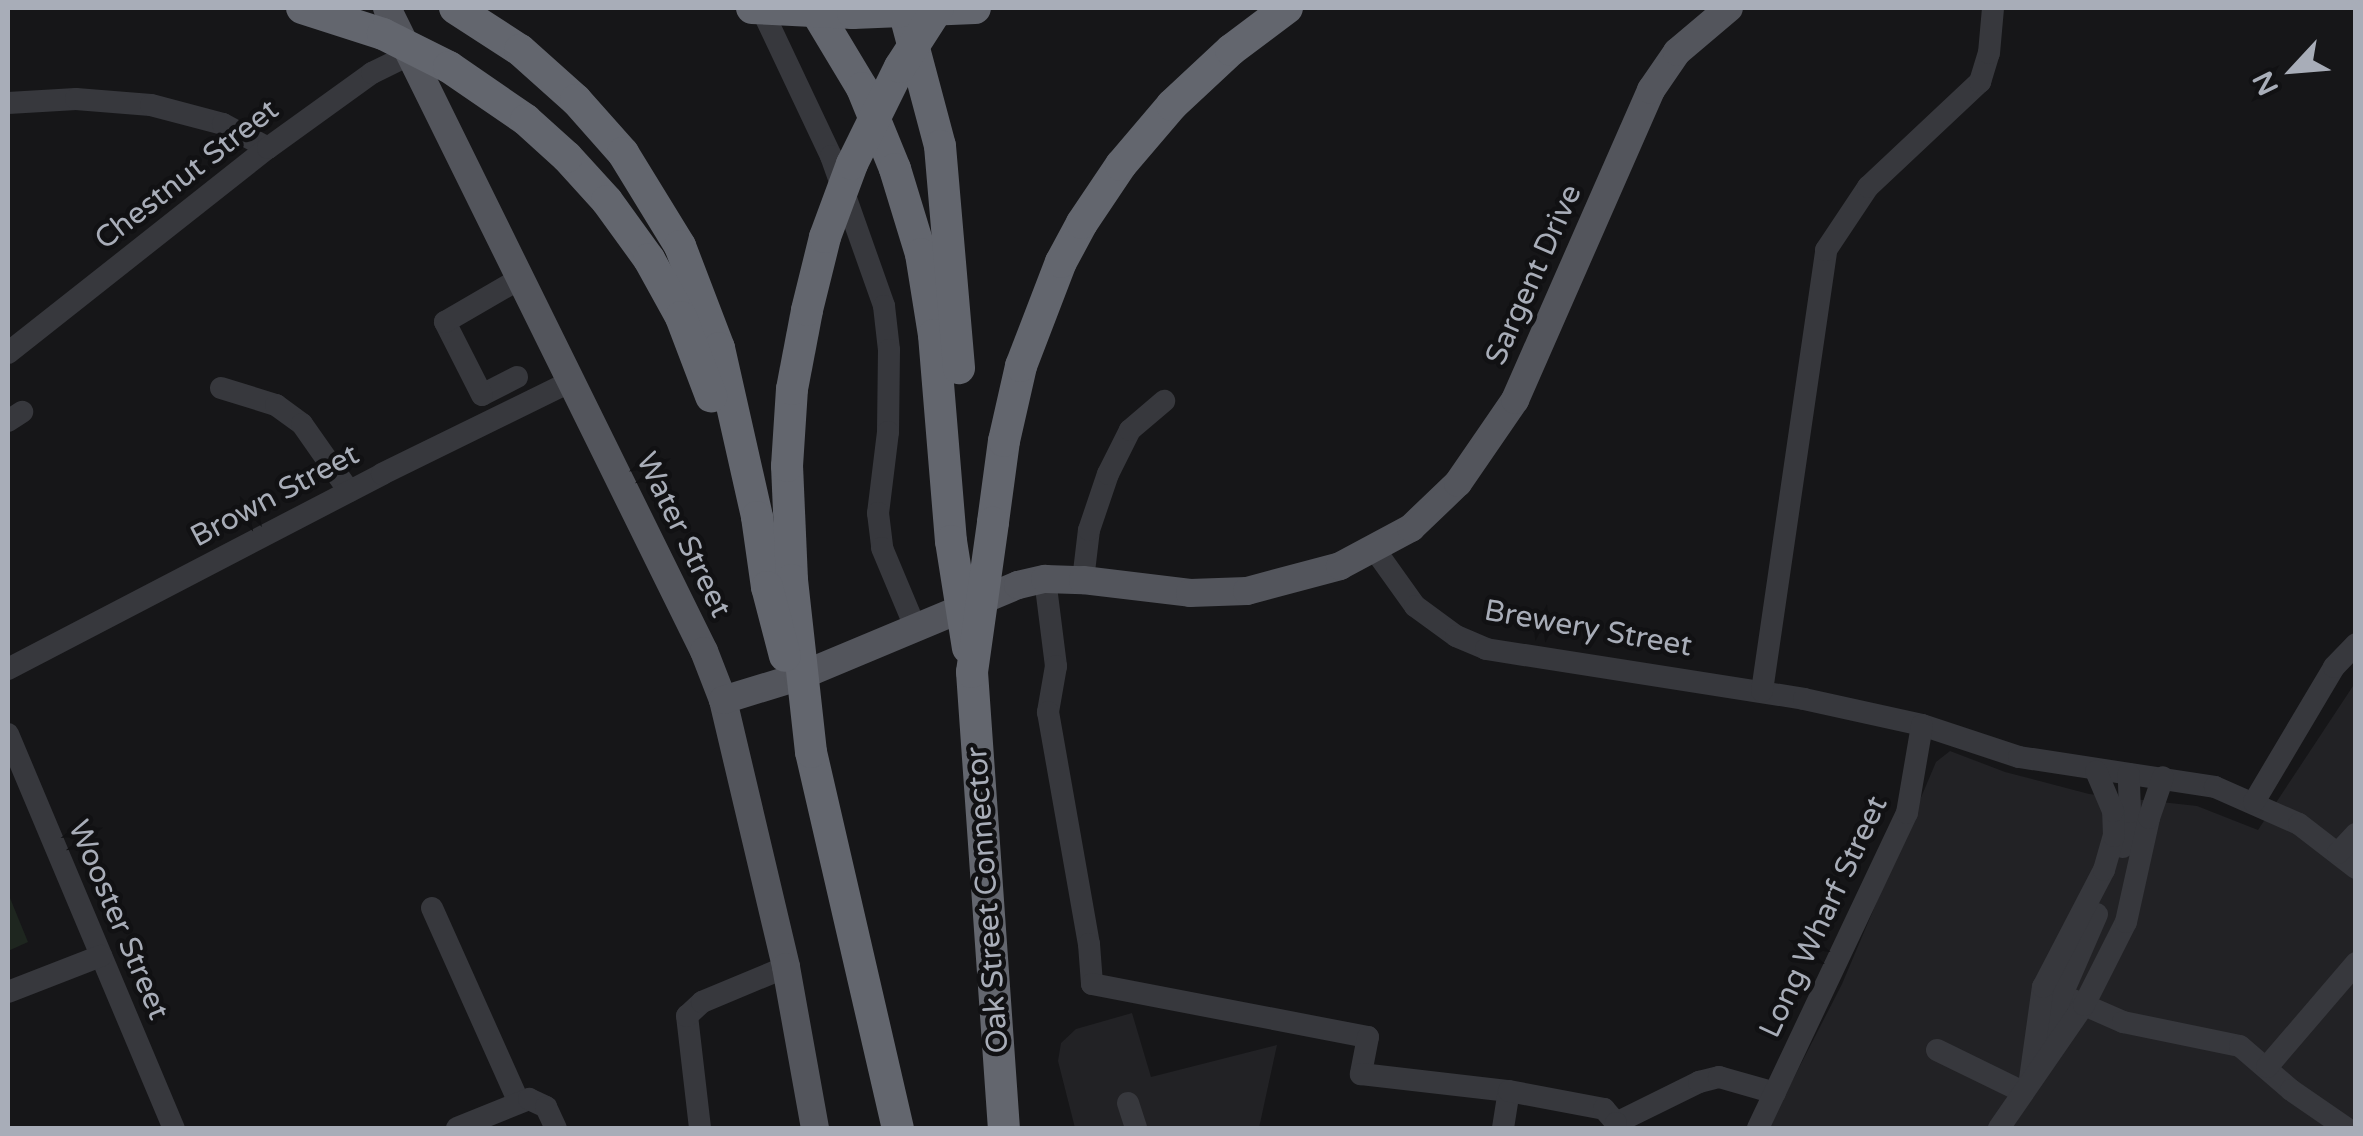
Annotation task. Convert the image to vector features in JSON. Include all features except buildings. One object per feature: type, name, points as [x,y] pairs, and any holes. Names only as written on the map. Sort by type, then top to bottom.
[{"type":"highway","points":[[302,8],[383,34],[449,67],[526,120],[566,157],[628,228],[681,316],[706,377],[743,523],[780,583]]},
{"type":"highway","points":[[455,8],[520,50],[601,128],[663,214],[708,313],[757,517],[780,583],[811,752],[898,1128]]},
{"type":"highway","points":[[751,8],[854,13],[975,8]]},
{"type":"highway","points":[[814,8],[868,102],[896,170],[921,254],[972,532],[972,672]]},
{"type":"highway","points":[[901,8],[923,68],[940,146],[972,532],[972,672]]},
{"type":"highway","points":[[780,583],[792,389],[826,237],[852,164],[900,67],[938,8]]},
{"type":"highway","points":[[972,532],[1004,441],[1021,366],[1061,262],[1082,224],[1122,165],[1172,105],[1231,50],[1287,8]]},
{"type":"highway","name":"Oak Street Connector","points":[[972,672],[1004,1128]]},
{"type":"main road","name":"Water Street","points":[[387,8],[572,381],[723,700],[786,967],[815,1128]]},
{"type":"main road","name":"Sargent Drive","points":[[1375,550],[1431,510],[1483,451],[1515,400],[1651,90],[1677,52],[1729,8]]},
{"type":"main road","points":[[723,700],[798,678],[993,592],[1045,580],[1083,580],[1190,593],[1247,591],[1292,582],[1375,550]]},
{"type":"street","points":[[761,8],[831,156],[871,258],[884,306],[889,350],[888,432],[878,512],[882,548],[915,627]]},
{"type":"street","points":[[1762,691],[1826,250],[1868,186],[1980,82],[1990,53],[1993,8]]},
{"type":"street","name":"Chestnut Street","points":[[8,353],[268,148],[372,73],[411,54]]},
{"type":"street","points":[[8,102],[76,99],[152,106],[223,124],[268,148]]},
{"type":"street","points":[[494,419],[444,322],[521,278]]},
{"type":"street","points":[[482,395],[517,377]]},
{"type":"street","name":"Brown Street","points":[[8,669],[349,491],[572,381]]},
{"type":"street","points":[[221,388],[276,405],[302,424],[349,491]]},
{"type":"street","points":[[1083,580],[1089,530],[1108,474],[1130,430],[1164,401]]},
{"type":"street","name":"Brewery Street","points":[[1375,550],[1414,606],[1456,636],[1486,649],[1762,691],[1922,725],[2019,757],[2215,787],[2298,824],[2347,860]]},
{"type":"street","points":[[1045,580],[1056,666],[1048,712],[1092,984],[1368,1037],[1360,1074],[1510,1091],[1604,1109],[1615,1126],[1719,1077],[1775,1093]]},
{"type":"street","points":[[2254,802],[2334,666],[2356,644]]},
{"type":"street","name":"Long Wharf Street","points":[[1758,1128],[1907,813],[1922,725]]},
{"type":"street","name":"Wooster Street","points":[[8,734],[171,1128]]},
{"type":"street","points":[[2027,1087],[2044,987],[2104,870],[2114,836],[2112,811],[2096,771]]},
{"type":"street","points":[[2027,1087],[2123,847],[2130,812],[2129,774]]},
{"type":"street","points":[[2000,1128],[2084,1005],[2134,900],[2141,848],[2163,777]]},
{"type":"street","points":[[2347,860],[2356,834]]},
{"type":"street","points":[[432,908],[518,1100]]},
{"type":"street","points":[[8,992],[101,956]]},
{"type":"street","points":[[2266,1067],[2356,963]]},
{"type":"street","points":[[700,1128],[687,1016],[702,1002],[786,967]]},
{"type":"street","points":[[2061,994],[2123,1022],[2240,1046],[2290,1090],[2346,1128]]},
{"type":"street","points":[[1937,1050],[2027,1087]]},
{"type":"street","points":[[1504,1128],[1510,1091]]},
{"type":"street","points":[[457,1128],[518,1100],[539,1102],[556,1128]]},
{"type":"street","points":[[1128,1103],[1136,1128]]},
{"type":"shaded area","points":[[2355,683],[2355,1128],[1768,1128],[1842,984],[1936,762],[1950,751],[2005,772],[2089,794],[2197,806],[2258,830]]},
{"type":"shaded area","points":[[8,899],[28,942],[8,951]]},
{"type":"shaded area","points":[[1132,1013],[1151,1077],[1277,1045],[1259,1128],[1075,1128],[1058,1061],[1061,1043],[1076,1029]]}]
